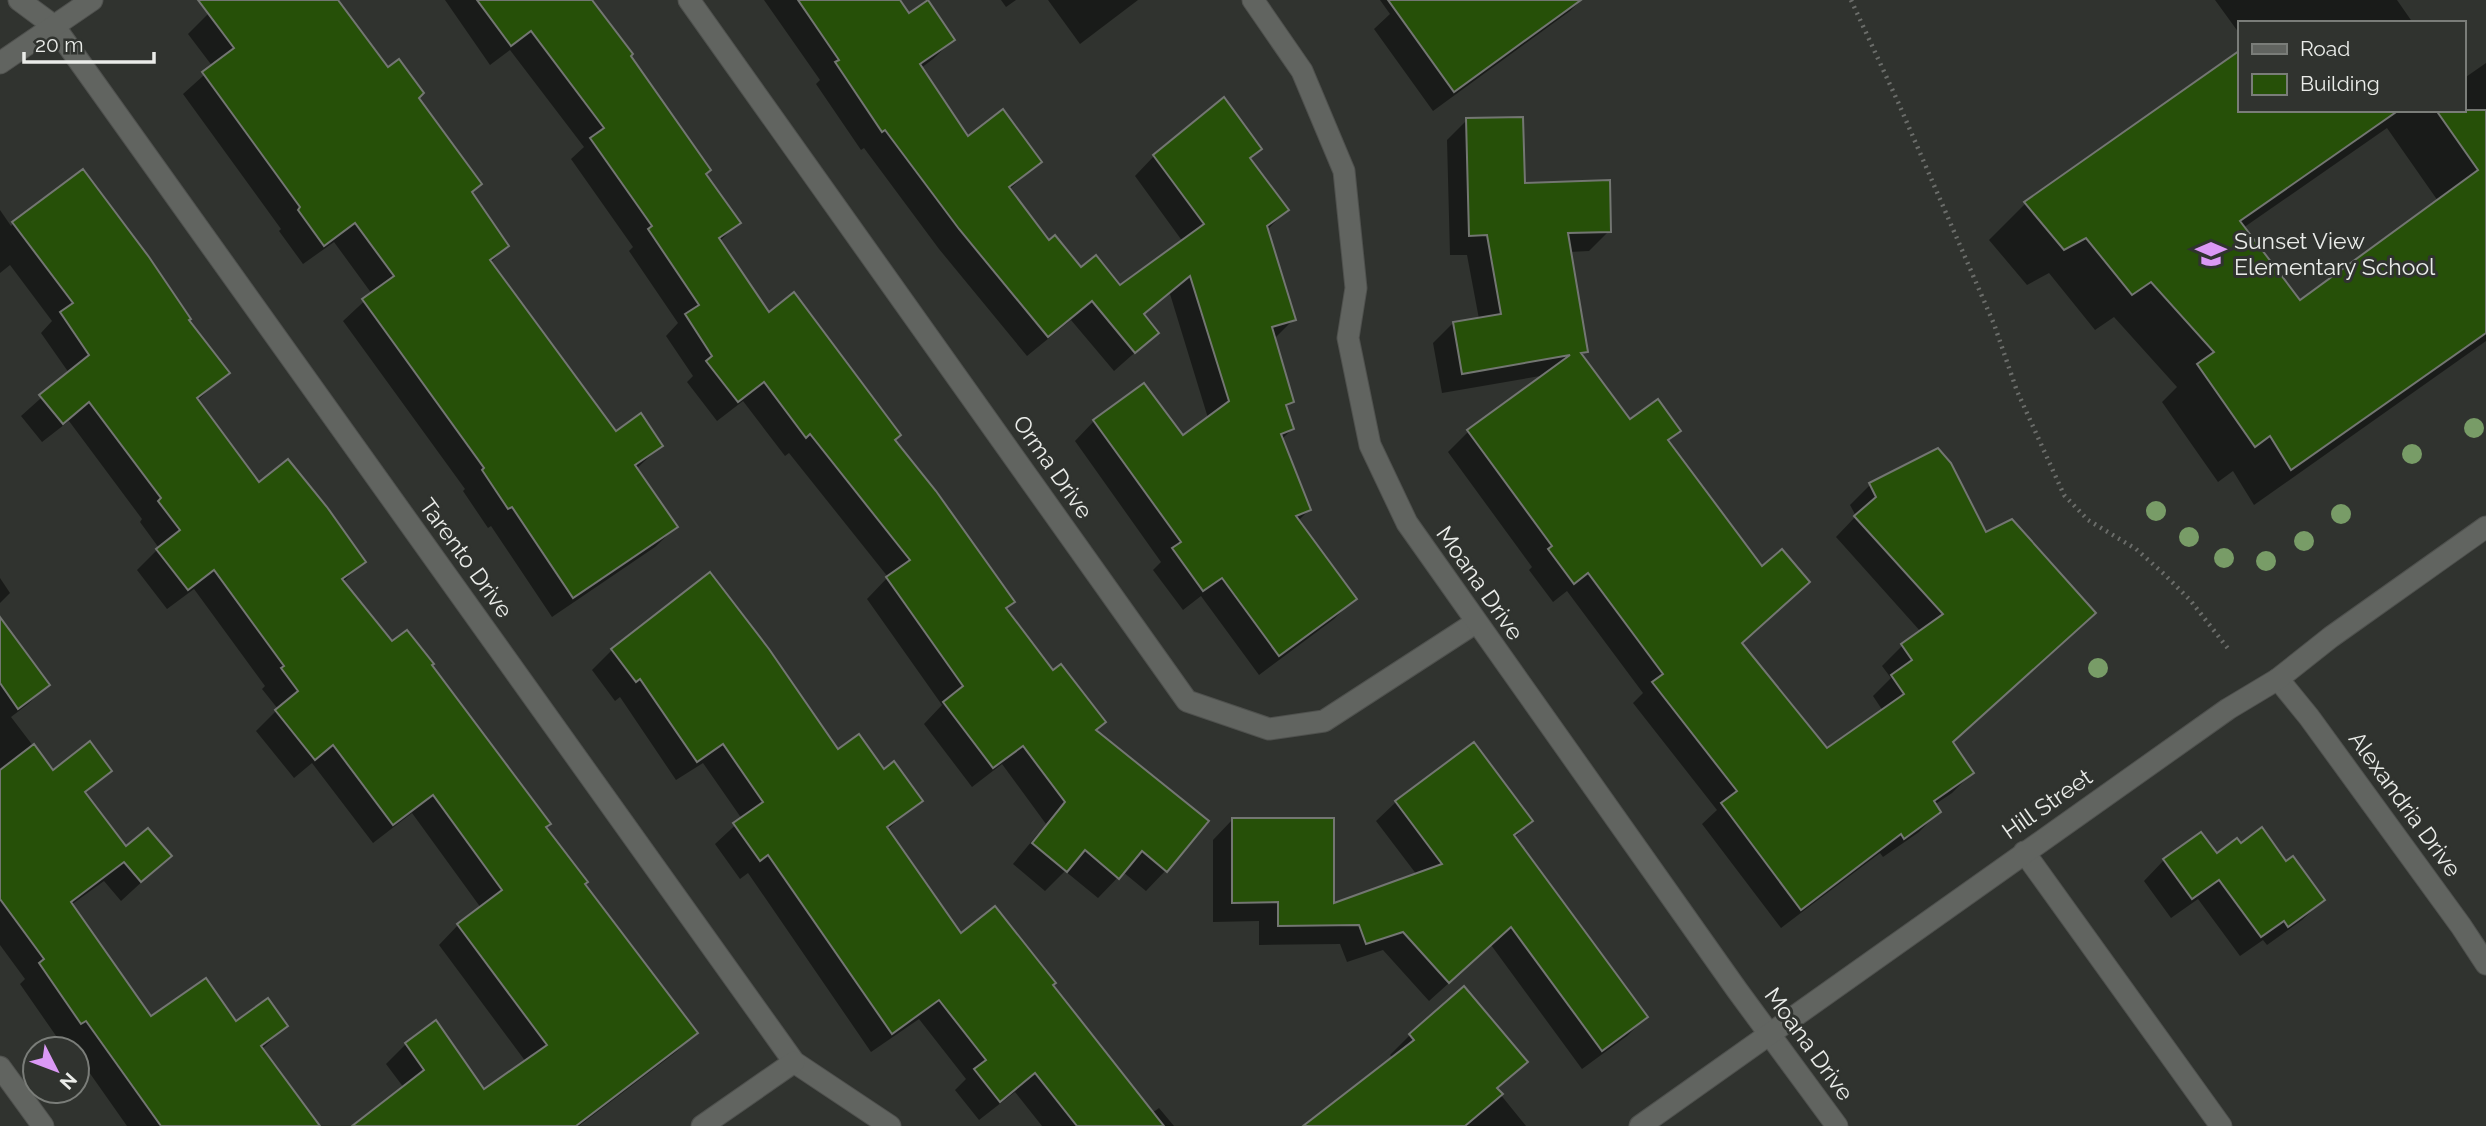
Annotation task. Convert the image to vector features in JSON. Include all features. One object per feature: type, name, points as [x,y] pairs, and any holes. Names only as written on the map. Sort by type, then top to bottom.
[{"type":"street","name":"Tarento Drive","points":[[19,0],[54,26],[794,1062],[890,1126]]},
{"type":"street","points":[[0,63],[92,0]]},
{"type":"street","name":"Orma Drive","points":[[689,0],[1188,701],[1269,729],[1324,721],[1475,623]]},
{"type":"street","name":"Moana Drive","points":[[1253,0],[1302,71],[1344,171],[1356,288],[1348,338],[1370,445],[1407,523],[1475,623],[1837,1126]]},
{"type":"street","name":"Hill Street","points":[[1640,1126],[2228,709],[2278,679],[2331,636],[2486,527]]},
{"type":"street","name":"Alexandria Drive","points":[[2278,679],[2341,761],[2486,964]]},
{"type":"street","points":[[2024,852],[2221,1126]]},
{"type":"street","points":[[702,1126],[794,1062]]},
{"type":"street","points":[[0,1067],[43,1126]]},
{"type":"path","points":[[1851,0],[1989,312],[2017,391],[2064,495],[2088,520],[2136,549],[2164,574],[2190,600],[2230,652]]},
{"type":"building","points":[[198,0],[338,0],[388,67],[399,59],[424,93],[419,98],[482,184],[472,192],[509,246],[490,260],[616,431],[641,413],[663,446],[635,465],[678,527],[573,598],[512,507],[508,509],[482,470],[484,468],[362,299],[394,276],[355,223],[324,246],[298,210],[300,207],[202,72],[234,48]]},
{"type":"building","points":[[477,0],[592,0],[633,54],[631,56],[711,170],[706,174],[741,223],[719,238],[769,312],[794,292],[901,435],[895,440],[936,491],[1015,602],[1006,608],[1053,670],[1061,664],[1106,722],[1096,730],[1209,821],[1167,872],[1142,851],[1119,879],[1085,850],[1067,872],[1032,843],[1065,802],[1023,746],[993,768],[943,702],[963,686],[886,577],[910,560],[810,434],[806,438],[764,382],[738,402],[706,361],[712,356],[685,314],[699,305],[648,229],[652,226],[590,138],[604,128],[531,31],[511,46]]},
{"type":"building","points":[[798,0],[900,0],[909,13],[928,0],[955,40],[920,64],[968,136],[1003,109],[1042,162],[1009,187],[1049,240],[1055,235],[1081,267],[1096,255],[1120,285],[1204,224],[1153,155],[1224,97],[1262,149],[1250,158],[1289,210],[1267,226],[1296,320],[1272,327],[1294,402],[1286,405],[1294,429],[1281,434],[1311,510],[1296,516],[1357,599],[1279,656],[1222,578],[1203,591],[1172,548],[1181,542],[1093,420],[1144,383],[1183,435],[1229,401],[1190,276],[1144,314],[1159,333],[1135,353],[1092,301],[1048,337],[959,229],[885,130],[882,132],[835,62],[839,60]]},
{"type":"building","points":[[1388,0],[1581,0],[1454,92]]},
{"type":"building","points":[[2238,52],[2238,112],[2396,112],[2240,221],[2300,300],[2478,170],[2437,112],[2486,110],[2486,333],[2291,470],[2270,436],[2255,447],[2197,364],[2214,352],[2151,282],[2132,295],[2086,238],[2064,250],[2024,202]]},
{"type":"building","points":[[1523,117],[1525,183],[1610,180],[1611,232],[1568,233],[1588,352],[1581,353],[1630,419],[1658,399],[1681,431],[1668,440],[1762,566],[1782,549],[1810,582],[1742,643],[1827,748],[1904,694],[1891,675],[1912,660],[1901,644],[1943,614],[1854,516],[1876,497],[1869,483],[1938,448],[1951,463],[1986,532],[2012,519],[2096,613],[1953,742],[1974,773],[1934,801],[1941,812],[1904,839],[1901,834],[1801,910],[1721,803],[1737,791],[1652,682],[1663,674],[1588,573],[1574,584],[1548,549],[1552,546],[1467,430],[1570,355],[1462,374],[1453,322],[1501,314],[1487,235],[1469,236],[1466,118]]},
{"type":"building","points":[[83,169],[149,257],[191,319],[189,320],[230,373],[197,398],[259,482],[288,459],[327,507],[366,562],[342,579],[392,641],[407,630],[434,664],[432,665],[551,824],[546,827],[588,882],[585,884],[698,1033],[576,1126],[352,1126],[424,1070],[405,1043],[436,1020],[484,1089],[547,1045],[457,924],[502,890],[433,795],[393,825],[333,745],[315,760],[275,710],[298,691],[281,668],[284,666],[214,570],[188,590],[156,549],[180,530],[158,501],[161,498],[89,402],[63,424],[39,395],[89,355],[60,312],[73,303],[12,222]]},
{"type":"building","points":[[710,572],[769,649],[838,749],[859,734],[884,769],[894,761],[923,801],[887,827],[961,933],[995,906],[1056,983],[1053,985],[1164,1126],[1077,1126],[1035,1073],[1000,1102],[974,1069],[986,1060],[939,1000],[892,1034],[768,855],[760,861],[733,823],[763,802],[723,744],[697,762],[640,679],[636,682],[611,649]]},
{"type":"building","points":[[0,617],[50,685],[18,709],[0,683]]},
{"type":"building","points":[[90,741],[112,771],[85,792],[126,846],[148,828],[172,856],[141,882],[124,862],[71,902],[151,1016],[206,978],[236,1021],[268,998],[288,1026],[261,1046],[320,1126],[161,1126],[86,1021],[81,1024],[39,963],[44,959],[0,899],[0,770],[34,744],[53,770]]},
{"type":"building","points":[[1474,742],[1533,821],[1514,835],[1648,1017],[1602,1051],[1511,927],[1449,983],[1403,932],[1366,944],[1359,925],[1278,926],[1278,902],[1232,903],[1232,818],[1334,818],[1334,903],[1442,864],[1395,801]]},
{"type":"building","points":[[2262,827],[2286,861],[2293,856],[2325,900],[2288,927],[2284,921],[2261,937],[2219,880],[2192,899],[2163,859],[2201,832],[2217,853],[2237,838],[2241,843]]},
{"type":"building","points":[[1464,986],[1528,1062],[1497,1088],[1503,1094],[1465,1126],[1303,1126],[1414,1040],[1409,1034]]},
{"type":"place","name":"Sunset View Elementary School","points":[[2211,254]]}]
